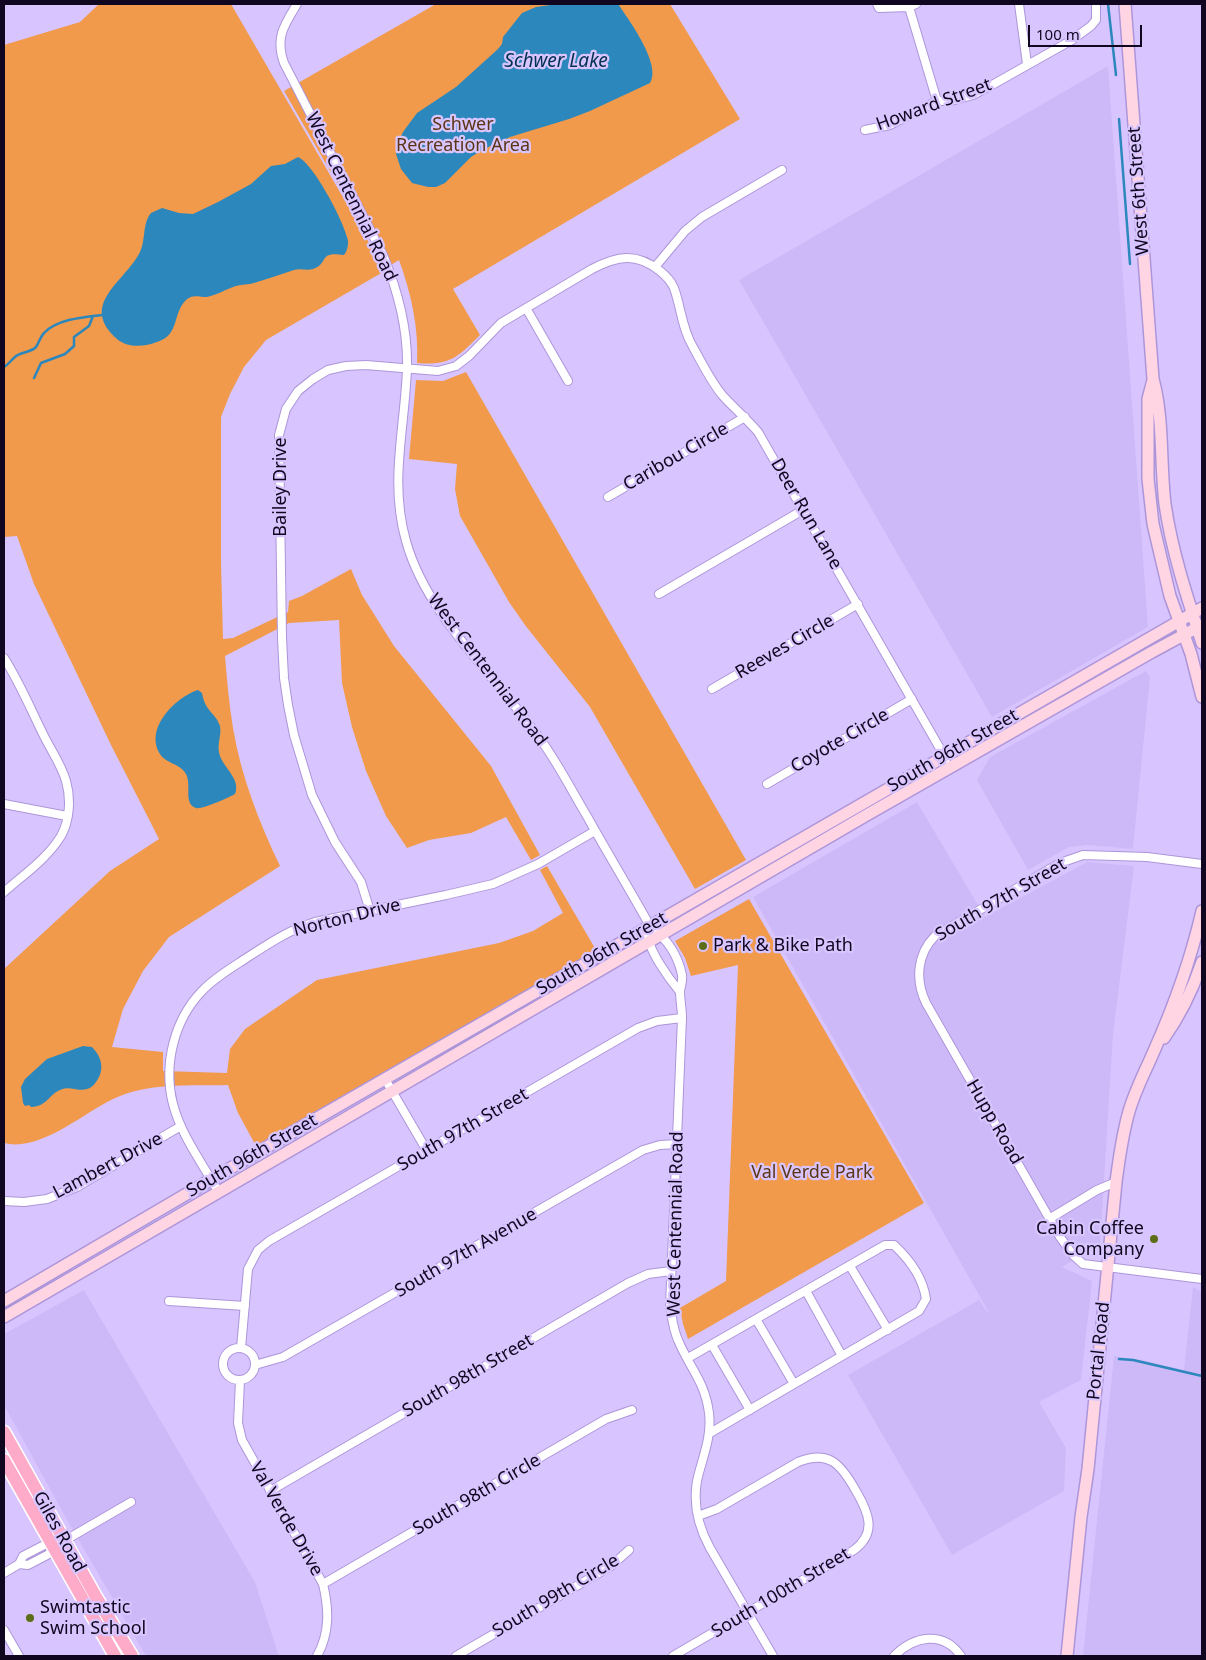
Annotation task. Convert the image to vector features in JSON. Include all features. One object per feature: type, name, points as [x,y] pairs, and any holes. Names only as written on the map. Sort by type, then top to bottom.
[{"type":"main road","name":"West 6th Street","points":[[1125,4],[1153,379],[1160,413],[1163,482],[1170,534],[1181,581],[1197,611],[1200,627]]},
{"type":"main road","name":"West 6th Street","points":[[1153,379],[1148,406],[1148,479],[1150,502],[1164,574],[1178,621]]},
{"type":"main road","name":"South 96th Street","points":[[4,1301],[385,1078],[1197,611]]},
{"type":"main road","points":[[1178,621],[1191,654],[1202,698]]},
{"type":"main road","name":"South 96th Street","points":[[4,1317],[218,1191],[395,1095],[649,942],[951,767],[1184,634],[1200,627]]},
{"type":"main road","points":[[1200,627],[1202,644]]},
{"type":"main road","name":"Portal Road","points":[[1067,1656],[1122,1138],[1138,1088],[1182,980],[1202,911]]},
{"type":"main road","name":"Portal Road","points":[[1154,1051],[1175,1023],[1186,1002],[1202,962]]},
{"type":"main road","name":"Giles Road","points":[[4,1432],[103,1610],[132,1656]]},
{"type":"main road","name":"Giles Road","points":[[4,1460],[116,1656]]},
{"type":"street","name":"West Centennial Road","points":[[297,4],[284,24],[280,54],[376,240],[393,279],[405,328],[407,369],[400,429],[397,489],[401,520],[414,566],[428,593],[444,617],[544,743],[650,926],[662,935],[678,964],[682,977],[680,992],[682,1018],[678,1144],[670,1300],[678,1339],[704,1389],[709,1411],[710,1433],[697,1486],[698,1516],[706,1542],[773,1656]]},
{"type":"street","points":[[877,4],[879,8],[912,5],[937,101]]},
{"type":"street","points":[[1019,4],[1027,64]]},
{"type":"street","name":"Howard Street","points":[[865,130],[890,125],[937,101],[951,101],[992,85],[1072,40],[1091,26],[1096,20],[1096,4]]},
{"type":"street","points":[[656,268],[686,231],[702,218],[782,170]]},
{"type":"street","name":"Bailey Drive","points":[[370,911],[361,882],[335,842],[312,795],[297,744],[284,678],[279,435],[286,409],[298,391],[328,370],[346,366],[366,365],[438,371],[456,366],[470,356],[501,323],[604,262],[632,257],[646,261],[656,268]]},
{"type":"street","name":"Deer Run Lane","points":[[656,268],[666,276],[674,287],[688,339],[706,371],[722,395],[758,432],[951,767]]},
{"type":"street","points":[[526,308],[568,381]]},
{"type":"street","name":"Caribou Circle","points":[[608,497],[745,417]]},
{"type":"street","points":[[659,594],[803,510]]},
{"type":"street","name":"Reeves Circle","points":[[712,689],[858,604]]},
{"type":"street","points":[[4,658],[16,677],[66,779],[69,807],[61,836],[52,848],[4,892]]},
{"type":"street","name":"Coyote Circle","points":[[767,784],[912,699]]},
{"type":"street","points":[[4,804],[67,816]]},
{"type":"street","name":"Norton Drive","points":[[218,1191],[180,1126],[172,1103],[171,1051],[179,1024],[202,990],[279,936],[294,928],[493,884],[538,864],[595,831]]},
{"type":"street","name":"South 97th Street","points":[[925,950],[928,942],[935,936],[1060,863],[1083,855],[1147,857],[1202,864]]},
{"type":"street","points":[[650,926],[647,933],[649,942],[670,980],[680,992]]},
{"type":"street","name":"Hupp Road","points":[[925,950],[919,966],[919,983],[926,1003],[1049,1219],[1072,1254],[1083,1264],[1107,1268]]},
{"type":"street","name":"South 97th Street","points":[[245,1306],[248,1269],[252,1259],[258,1250],[277,1236],[638,1028],[657,1021],[682,1018]]},
{"type":"street","points":[[385,1078],[427,1151]]},
{"type":"street","name":"Lambert Drive","points":[[4,1201],[24,1202],[47,1198],[77,1186],[180,1126]]},
{"type":"street","name":"South 97th Avenue","points":[[255,1365],[283,1357],[643,1150],[660,1145],[678,1144]]},
{"type":"street","points":[[1049,1219],[1097,1190],[1116,1182]]},
{"type":"street","points":[[688,1358],[889,1244],[894,1245],[907,1258],[926,1299],[918,1311],[888,1330],[710,1433]]},
{"type":"street","points":[[850,1266],[888,1330]]},
{"type":"street","points":[[1107,1268],[1202,1279]]},
{"type":"street","name":"South 98th Street","points":[[270,1491],[628,1283],[648,1274],[671,1271]]},
{"type":"street","points":[[806,1291],[842,1356]]},
{"type":"street","points":[[169,1301],[245,1306],[241,1348]]},
{"type":"street","points":[[756,1319],[794,1384]]},
{"type":"street","points":[[712,1345],[750,1410]]},
{"type":"street","points":[[241,1348],[246,1349],[252,1355],[255,1365],[249,1377],[240,1381],[227,1376],[222,1362],[226,1353],[241,1348]]},
{"type":"street","name":"Val Verde Drive","points":[[240,1381],[239,1432],[246,1449],[323,1584],[328,1621],[324,1642],[317,1656]]},
{"type":"street","name":"South 98th Circle","points":[[323,1584],[606,1420],[632,1410]]},
{"type":"street","name":"South 100th Street","points":[[673,1656],[850,1553],[860,1545],[867,1534],[869,1521],[864,1506],[846,1473],[838,1465],[825,1458],[810,1458],[792,1466],[717,1509],[698,1516]]},
{"type":"street","points":[[4,1573],[19,1564],[24,1556],[64,1541],[131,1502]]},
{"type":"street","name":"South 99th Circle","points":[[456,1656],[611,1566],[629,1550]]},
{"type":"street","points":[[4,1630],[19,1656]]},
{"type":"street","points":[[894,1656],[912,1643],[929,1638],[945,1641],[961,1656]]},
{"type":"shaded area","points":[[1108,66],[1148,627],[992,717],[739,280]]},
{"type":"shaded area","points":[[1146,671],[1150,677],[1133,849],[1087,845],[1069,847],[1028,870],[977,780],[990,757]]},
{"type":"shaded area","points":[[917,802],[985,917],[1087,862],[1134,866],[1113,1035],[1100,1245],[1062,1267],[1092,1281],[1081,1380],[1039,1402],[1066,1448],[1064,1491],[952,1555],[848,1375],[979,1300],[987,1312],[996,1307],[988,1311],[753,897]]},
{"type":"shaded area","points":[[1193,1287],[1202,1292],[1202,1656],[1083,1656],[1114,1356],[1142,1360],[1184,1370]]},
{"type":"shaded area","points":[[84,1290],[255,1582],[279,1656],[146,1656],[67,1520],[4,1405],[4,1334]]},
{"type":"green space","points":[[99,4],[231,4],[366,237],[383,272],[266,340],[244,367],[230,394],[221,417],[223,639],[233,638],[288,612],[289,601],[302,596],[351,569],[362,595],[394,646],[491,766],[540,855],[531,860],[506,817],[471,833],[429,840],[407,848],[386,816],[366,771],[352,727],[342,683],[339,620],[289,623],[225,656],[236,746],[258,816],[280,866],[169,937],[143,971],[123,1009],[112,1047],[163,1052],[163,1071],[227,1073],[230,1049],[245,1029],[317,980],[499,943],[533,931],[563,913],[540,870],[547,866],[596,950],[256,1146],[238,1113],[228,1085],[184,1085],[139,1090],[111,1100],[45,1137],[31,1142],[4,1143],[4,969],[110,871],[159,839],[111,745],[34,584],[17,536],[4,537],[4,45],[80,22]]},
{"type":"green space","name":"Schwer Recreation Area","points":[[436,4],[670,4],[740,119],[453,289],[480,335],[466,349],[453,358],[428,364],[417,363],[417,337],[413,311],[399,260],[386,268],[284,91]]},
{"type":"green space","points":[[466,372],[746,860],[695,889],[590,707],[509,602],[460,516],[455,489],[457,464],[409,459],[416,380],[443,381]]},
{"type":"green space","name":"Val Verde Park","points":[[749,899],[924,1203],[688,1339],[680,1308],[726,1281],[738,965],[691,976],[685,958],[675,941]]},
{"type":"water","name":"Schwer Lake","points":[[558,4],[618,4],[636,31],[648,54],[653,75],[650,83],[590,111],[510,137],[482,150],[471,157],[445,183],[436,187],[412,183],[401,169],[396,154],[403,132],[417,113],[456,87],[498,49],[502,44],[503,37],[522,13],[536,7]]},
{"type":"water","points":[[298,157],[304,161],[319,180],[340,218],[348,241],[344,255],[327,256],[318,267],[313,269],[294,270],[252,284],[236,286],[207,297],[191,297],[186,300],[179,311],[173,329],[164,339],[157,342],[136,346],[126,344],[117,339],[106,326],[102,315],[103,304],[108,294],[140,252],[146,222],[151,213],[162,208],[179,213],[193,214],[251,184],[271,166],[285,164]]},
{"type":"water","points":[[198,690],[202,693],[203,699],[220,726],[220,756],[234,779],[236,789],[235,794],[232,796],[204,807],[196,808],[190,803],[186,774],[160,754],[156,744],[156,734],[159,724],[172,706]]},
{"type":"water","points":[[83,1046],[92,1047],[100,1059],[101,1073],[93,1085],[84,1090],[63,1089],[56,1092],[41,1105],[25,1106],[21,1087],[25,1079],[47,1059]]},
{"type":"waterway","points":[[1108,4],[1116,75]]},
{"type":"waterway","points":[[1119,119],[1130,264]]},
{"type":"waterway","points":[[4,367],[17,355],[36,347],[41,336],[49,328],[71,320],[102,315]]},
{"type":"waterway","points":[[34,378],[41,363],[65,354],[74,346],[74,337],[89,326],[93,316]]},
{"type":"waterway","points":[[1119,1359],[1133,1360],[1202,1376]]},
{"type":"place","name":"Park & Bike Path","points":[[703,946]]},
{"type":"place","name":"Cabin Coffee Company","points":[[1154,1239]]},
{"type":"place","name":"Swimtastic Swim School","points":[[30,1618]]}]
